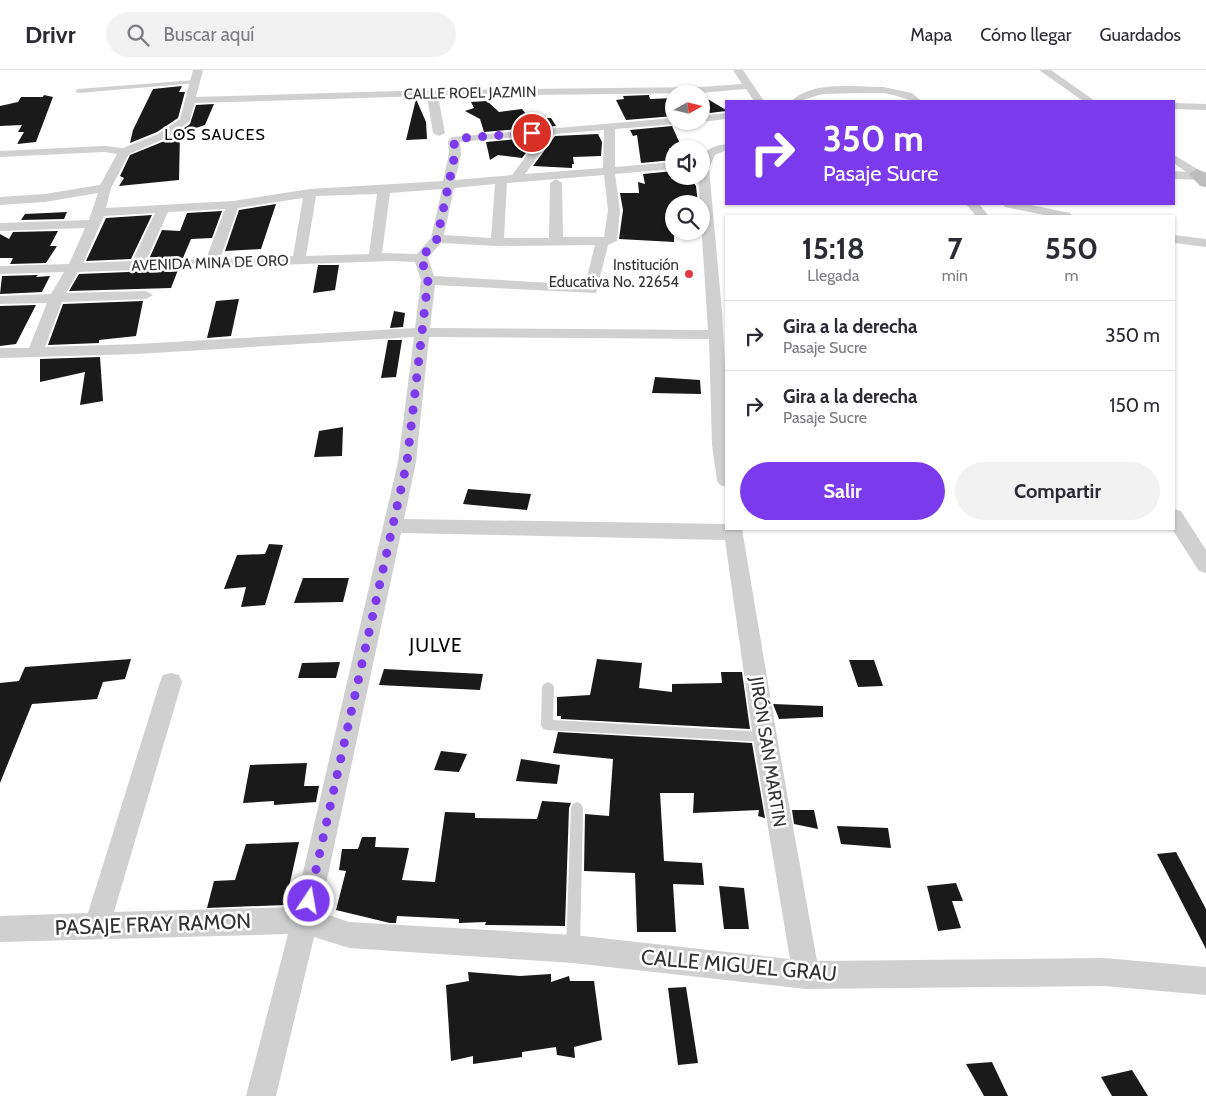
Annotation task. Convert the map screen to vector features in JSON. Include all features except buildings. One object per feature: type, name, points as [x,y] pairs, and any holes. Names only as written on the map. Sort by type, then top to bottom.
[{"type":"street","points":[[0,154],[104,149],[124,152],[162,136],[185,120],[198,70]]},
{"type":"street","points":[[738,70],[758,100]]},
{"type":"street","points":[[1044,70],[1089,100]]},
{"type":"street","name":"CALLE ROEL JAZMIN","points":[[191,100],[432,93],[700,90],[749,86]]},
{"type":"street","points":[[799,100],[812,93],[826,91],[883,90],[908,95],[915,100]]},
{"type":"street","points":[[432,93],[440,133]]},
{"type":"street","points":[[1175,106],[1206,107]]},
{"type":"street","points":[[710,118],[725,116]]},
{"type":"street","points":[[261,1096],[305,920],[407,462],[428,280],[421,258],[437,239],[450,183],[455,154],[454,141],[456,139],[665,122]]},
{"type":"street","points":[[437,239],[497,242],[602,243],[610,241],[614,210],[608,170],[610,127]]},
{"type":"street","points":[[517,178],[551,132]]},
{"type":"street","points":[[710,153],[714,150],[725,148]]},
{"type":"street","points":[[35,352],[56,298],[74,267],[96,218],[105,188],[124,152]]},
{"type":"street","points":[[1175,159],[1203,177]]},
{"type":"street","points":[[0,227],[96,218],[162,209],[232,205],[310,193],[384,190],[665,166]]},
{"type":"street","points":[[1175,175],[1203,177]]},
{"type":"street","points":[[497,242],[501,179]]},
{"type":"street","points":[[556,183],[556,242]]},
{"type":"street","points":[[705,185],[725,465]]},
{"type":"street","points":[[0,201],[45,198],[105,188]]},
{"type":"street","points":[[375,257],[384,190]]},
{"type":"street","points":[[299,260],[310,193]]},
{"type":"street","points":[[212,264],[232,205]]},
{"type":"street","points":[[973,205],[982,215]]},
{"type":"street","points":[[1014,205],[1061,215]]},
{"type":"street","points":[[137,266],[162,209]]},
{"type":"street","points":[[1175,239],[1206,244]]},
{"type":"street","points":[[428,280],[591,290],[602,243]]},
{"type":"street","name":"AVENIDA MINA DE ORO","points":[[0,270],[375,257],[421,258]]},
{"type":"street","points":[[0,300],[146,295]]},
{"type":"street","points":[[0,353],[137,350],[422,332],[716,335]]},
{"type":"street","points":[[1175,518],[1206,566]]},
{"type":"street","points":[[392,526],[734,531]]},
{"type":"street","name":"JIRÓN SAN MARTIN","points":[[734,531],[765,737],[806,975]]},
{"type":"street","points":[[97,926],[171,682]]},
{"type":"street","name":"PASAJE FRAY RAMON","points":[[0,929],[305,920]]},
{"type":"street","name":"CALLE MIGUEL GRAU","points":[[305,920],[349,935],[573,949],[806,975],[1104,972],[1206,981]]},
{"type":"lane","points":[[78,91],[195,82]]},
{"type":"lane","points":[[548,687],[547,725],[765,737]]},
{"type":"lane","points":[[573,949],[577,808]]},
{"type":"place","name":"Institución Educativa No. 22654","points":[[689,274]]},
{"type":"district","name":"LOS SAUCES","points":[[215,134]]},
{"type":"district","name":"JULVE","points":[[436,645]]},
{"type":"route","points":[[309,901],[407,462],[428,280],[421,258],[437,239],[450,183],[455,154],[454,141],[463,138],[532,133]]}]
